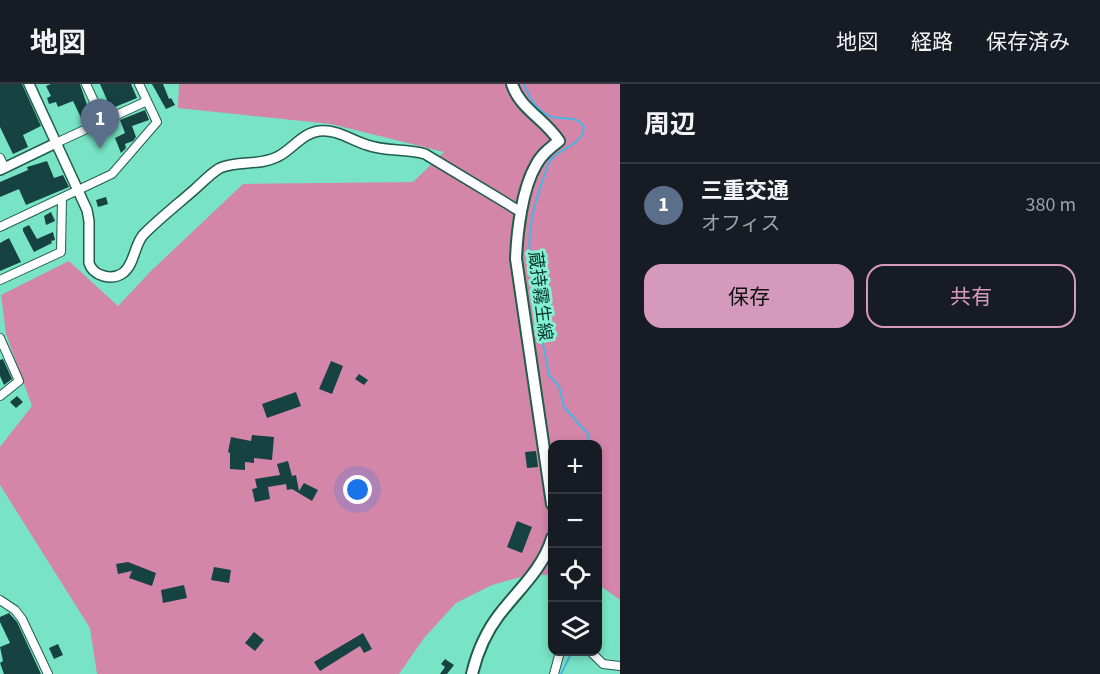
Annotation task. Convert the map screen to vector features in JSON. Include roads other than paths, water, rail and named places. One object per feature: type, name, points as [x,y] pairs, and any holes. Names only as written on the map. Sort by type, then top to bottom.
[{"type":"main road","name":"蔵持霧生線","points":[[512,84],[521,102],[548,127],[559,141],[536,164],[521,212],[516,259],[551,494]]},
{"type":"main road","points":[[472,674],[490,628],[548,556]]},
{"type":"street","points":[[29,84],[88,214],[88,258],[90,268],[98,274],[111,277],[126,271],[142,236],[216,171],[232,164],[276,158],[305,136],[316,132],[334,132],[375,148],[411,150],[425,154],[521,212]]},
{"type":"street","points":[[86,84],[103,121]]},
{"type":"street","points":[[0,227],[112,174],[157,122],[139,84]]},
{"type":"street","points":[[0,158],[2,169],[147,101]]},
{"type":"street","points":[[0,280],[61,252],[62,198]]},
{"type":"street","points":[[0,338],[19,381],[0,396]]},
{"type":"street","points":[[0,600],[15,610],[22,619],[48,674]]},
{"type":"street","points":[[554,674],[559,656]]},
{"type":"street","points":[[596,656],[603,664],[620,666]]},
{"type":"waterway","points":[[524,84],[531,99],[542,112],[552,117],[574,119],[584,127],[579,139],[549,162],[537,197],[529,249],[532,285],[549,375],[559,386],[564,407],[588,434],[588,440]]},
{"type":"waterway","points":[[561,674],[570,656]]},
{"type":"place","name":"三重交通","points":[[100,149]]}]
